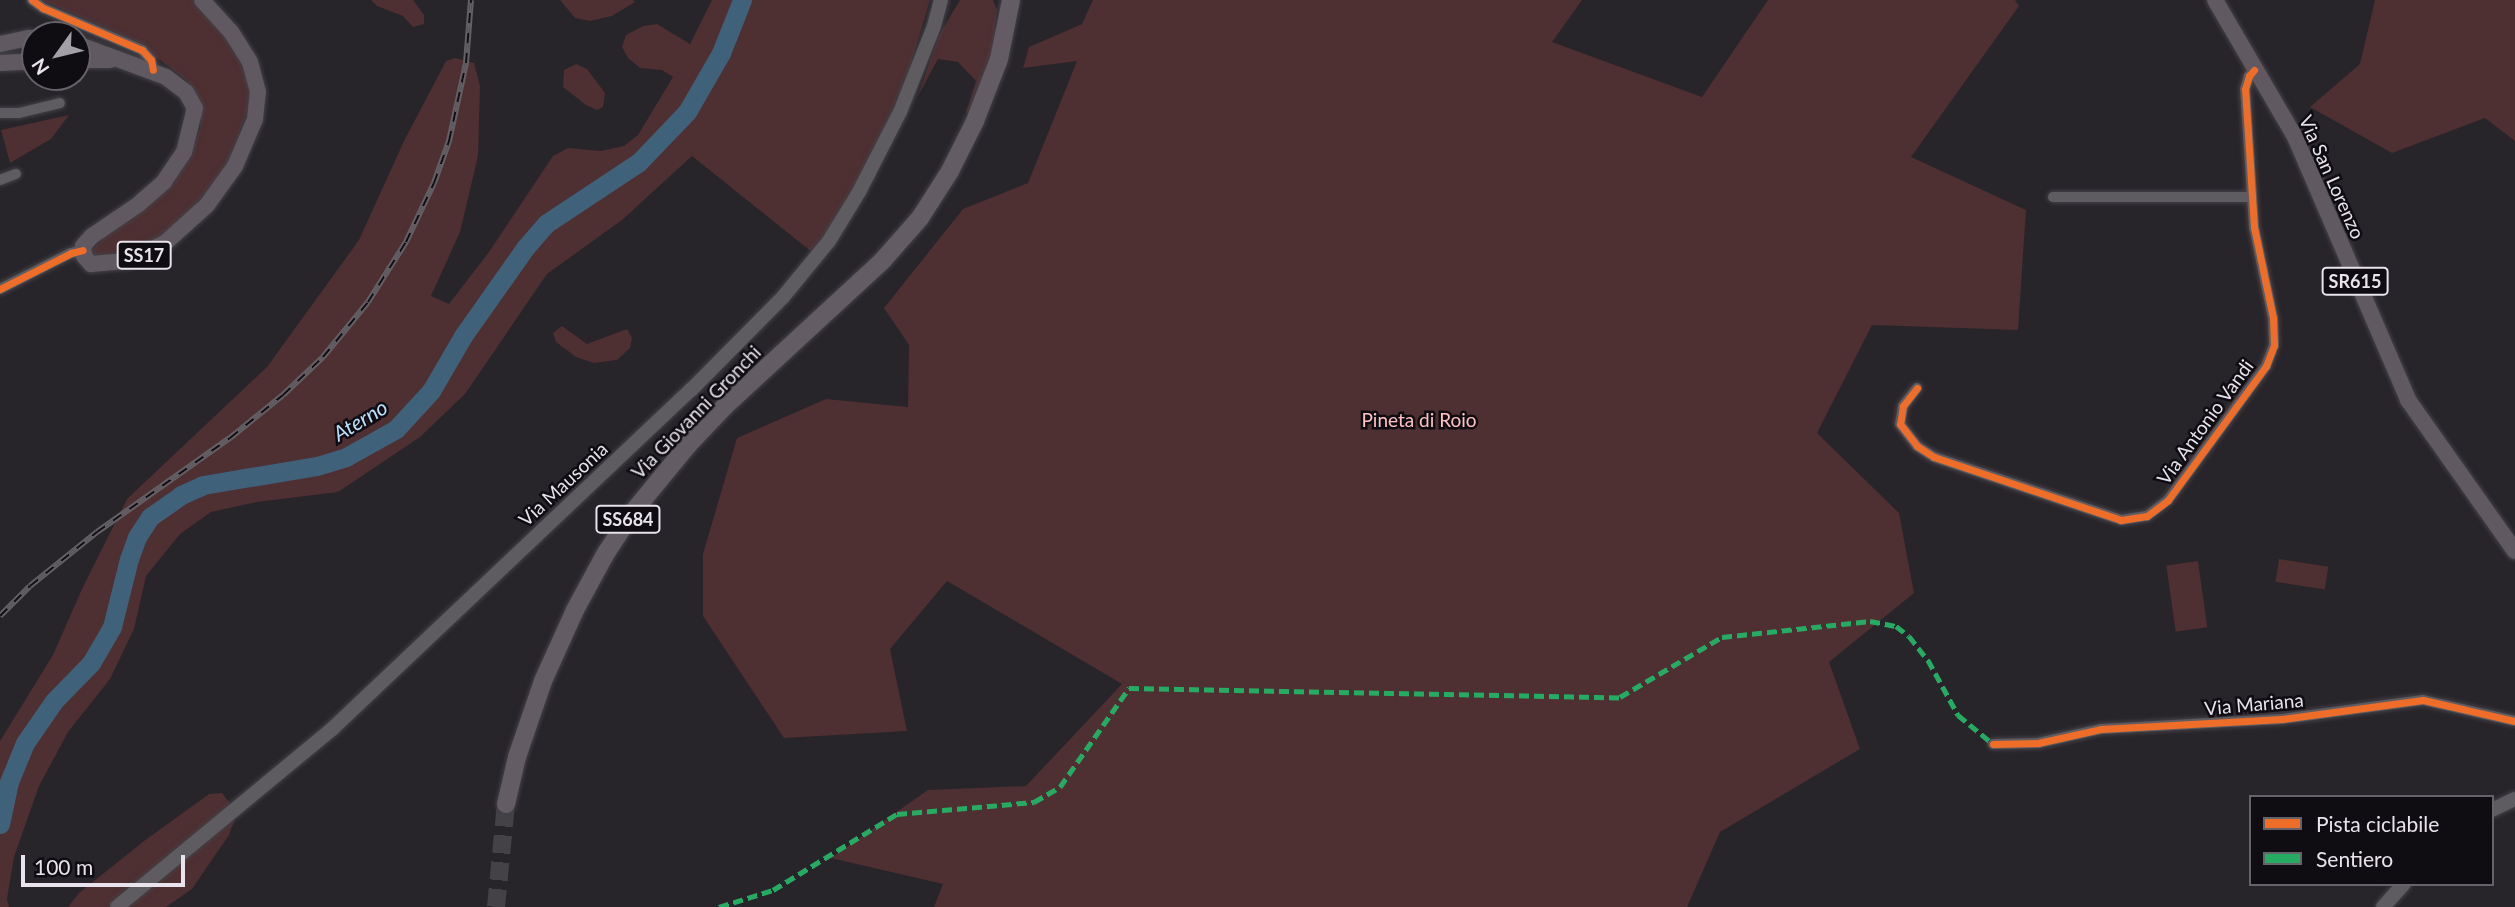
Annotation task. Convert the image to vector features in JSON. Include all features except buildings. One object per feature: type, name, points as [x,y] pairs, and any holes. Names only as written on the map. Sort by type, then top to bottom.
[{"type":"highway","name":"Via Giovanni Gronchi","points":[[986,94],[1000,32],[1000,0]]},
{"type":"highway","name":"Via Giovanni Gronchi","points":[[506,804],[516,757],[543,681],[575,610],[619,532],[670,465],[725,406],[906,236],[950,171],[986,94],[1003,44],[1011,0]]},
{"type":"main road","name":"SS17","points":[[91,49],[153,70],[175,83],[192,99],[195,113],[187,143],[172,172],[157,190],[89,238],[83,250],[85,259],[91,264],[113,264],[138,258],[165,243],[197,216],[216,195],[247,142],[258,102],[254,72],[231,32],[202,0]]},
{"type":"main road","name":"Via San Lorenzo","points":[[2215,0],[2254,71],[2295,137],[2408,400],[2515,551]]},
{"type":"main road","name":"Via Mausonia","points":[[117,907],[332,729],[691,390],[776,305],[829,241],[859,192],[900,112],[941,4]]},
{"type":"main road","points":[[0,44],[21,40]]},
{"type":"main road","name":"SS17","points":[[91,61],[131,63]]},
{"type":"main road","points":[[0,64],[21,62]]},
{"type":"main road","points":[[2494,809],[2513,801]]},
{"type":"main road","points":[[2382,907],[2402,886]]},
{"type":"street","points":[[32,0],[43,8],[142,50],[151,60],[153,70]]},
{"type":"street","name":"Via Antonio Vandi","points":[[1917,388],[1903,406],[1900,424],[1925,452],[2106,516],[2134,520],[2147,516],[2168,500],[2271,356],[2273,318],[2259,262],[2245,89],[2249,76],[2254,71]]},
{"type":"street","points":[[0,113],[15,114],[60,103]]},
{"type":"street","points":[[0,180],[16,174]]},
{"type":"street","points":[[2053,197],[2252,197]]},
{"type":"street","points":[[0,289],[71,253],[83,250]]},
{"type":"street","name":"Via Mariana","points":[[1993,744],[2038,743],[2101,729],[2282,719],[2423,700],[2515,721]]},
{"type":"green space","points":[[41,0],[193,0],[227,38],[244,65],[250,95],[249,109],[228,162],[214,184],[183,218],[156,240],[124,254],[94,256],[91,251],[194,144],[200,129],[201,111],[195,92],[185,79],[136,42]]},
{"type":"green space","points":[[371,0],[413,0],[424,15],[424,24],[413,27],[403,16],[377,6]]},
{"type":"green space","points":[[560,0],[635,2],[612,16],[590,21],[575,18]]},
{"type":"green space","points":[[712,0],[930,0],[908,74],[881,136],[852,193],[813,253],[692,156],[622,220],[547,274],[465,394],[420,437],[338,492],[257,502],[211,512],[180,534],[146,576],[134,629],[110,679],[68,732],[39,786],[14,857],[7,899],[9,907],[0,907],[0,741],[53,655],[127,499],[267,367],[359,240],[404,141],[446,61],[455,58],[474,63],[480,86],[478,156],[460,232],[431,296],[449,304],[489,252],[553,156],[568,148],[600,151],[624,146],[638,135],[673,77],[662,70],[640,68],[628,58],[622,47],[626,35],[643,26],[657,24],[690,44]]},
{"type":"green space","points":[[960,0],[993,0],[997,10],[992,58],[974,108],[966,113],[976,81],[958,62],[938,59],[918,96],[939,35]]},
{"type":"green space","name":"Pineta di Roio","points":[[1093,0],[1582,0],[1552,42],[1702,97],[1768,0],[2015,0],[2019,6],[1911,157],[2026,210],[2018,330],[1872,325],[1817,433],[1899,513],[1914,593],[1829,662],[1860,749],[1720,832],[1687,907],[934,907],[943,884],[831,858],[928,790],[1026,786],[1122,684],[947,581],[890,649],[907,731],[784,738],[703,616],[703,554],[737,438],[826,399],[908,407],[909,345],[884,308],[963,209],[1028,183],[1077,61],[1023,68],[1029,47],[1082,24]]},
{"type":"green space","points":[[2375,0],[2515,0],[2515,141],[2485,118],[2392,153],[2310,107],[2360,64]]},
{"type":"green space","points":[[576,64],[587,69],[605,93],[603,107],[597,110],[586,105],[563,87],[564,70]]},
{"type":"green space","points":[[69,115],[51,139],[10,163],[1,130]]},
{"type":"green space","points":[[562,326],[587,344],[627,329],[632,338],[630,348],[617,360],[594,363],[576,357],[556,342],[553,333]]},
{"type":"green space","points":[[2279,559],[2328,567],[2325,590],[2275,582]]},
{"type":"green space","points":[[2198,561],[2207,627],[2176,632],[2166,565]]},
{"type":"green space","points":[[222,793],[229,802],[235,819],[229,835],[192,889],[166,907],[68,907],[79,893],[144,841],[209,794]]},
{"type":"waterway","name":"Aterno","points":[[0,824],[9,782],[25,743],[54,701],[91,663],[112,627],[129,559],[137,537],[150,517],[181,495],[203,485],[317,466],[346,457],[396,429],[431,391],[463,336],[525,248],[547,223],[639,162],[687,112],[721,53],[742,0]]},
{"type":"tunnel","points":[[496,907],[506,804]]},
{"type":"railway","points":[[0,616],[30,586],[97,532],[230,438],[283,395],[323,357],[368,302],[406,242],[434,183],[449,141],[466,63],[471,0]]},
{"type":"marked path","points":[[719,907],[773,890],[897,814],[1034,802],[1060,787],[1129,688],[1620,697],[1722,637],[1870,621],[1896,626],[1909,636],[1928,660],[1958,715],[1993,744]]},
{"type":"cycle path","points":[[32,0],[43,8],[142,50],[151,60],[153,70]]},
{"type":"cycle path","points":[[1917,388],[1903,406],[1900,424],[1917,446],[1934,457],[2121,520],[2147,516],[2168,500],[2266,366],[2274,345],[2273,318],[2254,227],[2245,89],[2254,70]]},
{"type":"cycle path","points":[[0,289],[71,253],[83,250]]},
{"type":"cycle path","points":[[1993,744],[2038,743],[2101,729],[2282,719],[2423,700],[2515,721]]}]
